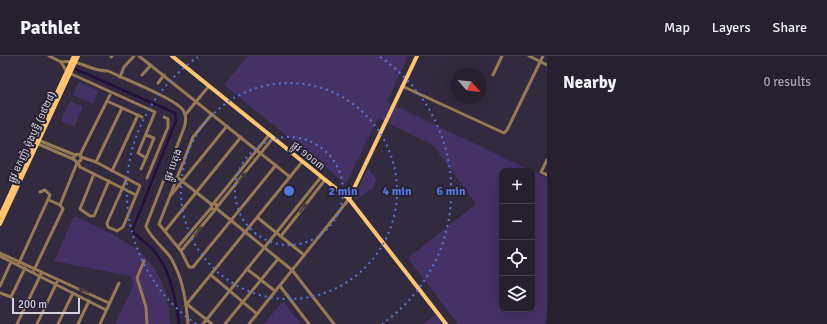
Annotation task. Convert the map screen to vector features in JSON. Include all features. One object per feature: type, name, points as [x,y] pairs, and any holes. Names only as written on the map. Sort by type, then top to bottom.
[{"type":"main road","name":"ផ្លូវ ឧកញ៉ា ម៉ុងឫទ្ធី (១៩២៨)","points":[[0,224],[74,60],[78,56]]},
{"type":"main road","name":"ផ្លូវ ១០០៣","points":[[172,56],[349,199],[446,324]]},
{"type":"main road","points":[[349,199],[417,56]]},
{"type":"main road","name":"ផ្លូវ ឧកញ៉ា ម៉ុងឫទ្ធី (១៩២៨)","points":[[0,216],[37,141]]},
{"type":"street","points":[[50,56],[61,62],[69,71],[155,112],[138,153],[146,158]]},
{"type":"street","points":[[120,77],[124,67],[134,56]]},
{"type":"street","points":[[139,56],[290,177]]},
{"type":"street","points":[[493,75],[502,56]]},
{"type":"street","points":[[529,56],[547,65]]},
{"type":"street","points":[[402,86],[504,133],[507,130],[542,56]]},
{"type":"street","points":[[61,62],[74,60],[98,71],[108,71],[175,103],[185,115]]},
{"type":"street","points":[[142,75],[151,65]]},
{"type":"street","points":[[158,83],[164,76]]},
{"type":"street","points":[[188,324],[187,305],[183,287],[174,265],[164,249],[149,232],[146,226],[184,128],[185,115],[209,86]]},
{"type":"street","points":[[60,205],[77,163],[81,161],[81,156],[110,95]]},
{"type":"street","points":[[107,101],[142,117]]},
{"type":"street","points":[[96,162],[122,108]]},
{"type":"street","name":"ផ្លូវ បេតុង","points":[[165,231],[160,226],[160,222],[177,175],[196,131],[212,114]]},
{"type":"street","points":[[112,171],[138,115]]},
{"type":"street","points":[[147,178],[168,127],[168,119],[164,116]]},
{"type":"street","points":[[170,196],[227,126]]},
{"type":"street","points":[[141,170],[154,138],[146,135]]},
{"type":"street","points":[[178,247],[269,135]]},
{"type":"street","points":[[241,137],[165,231],[181,251],[189,267],[193,267],[276,165]]},
{"type":"street","points":[[181,251],[273,138]]},
{"type":"street","points":[[37,141],[96,162],[127,178],[140,186],[122,228],[118,231],[110,228],[107,224],[127,178]]},
{"type":"street","points":[[37,141],[73,159],[80,167],[136,195]]},
{"type":"street","points":[[73,159],[75,155]]},
{"type":"street","points":[[547,160],[541,172],[547,175]]},
{"type":"street","points":[[187,305],[302,162]]},
{"type":"street","points":[[94,174],[80,210],[90,216],[94,216],[109,181]]},
{"type":"street","points":[[177,175],[178,179],[292,270],[334,324]]},
{"type":"street","points":[[203,324],[321,177]]},
{"type":"street","points":[[281,236],[325,180]]},
{"type":"street","points":[[18,263],[50,196],[45,190],[40,192]]},
{"type":"street","points":[[249,324],[349,199]]},
{"type":"street","points":[[34,271],[63,207],[48,200]]},
{"type":"street","points":[[212,205],[216,209]]},
{"type":"street","points":[[258,218],[304,255]]},
{"type":"street","points":[[286,221],[290,224]]},
{"type":"street","points":[[0,253],[57,282],[73,293],[106,310]]},
{"type":"street","points":[[0,256],[34,271]]},
{"type":"street","points":[[225,324],[278,259]]},
{"type":"street","points":[[144,261],[136,278],[146,307],[147,324]]},
{"type":"street","points":[[0,286],[11,262]]},
{"type":"street","points":[[0,293],[11,297],[25,268]]},
{"type":"street","points":[[247,269],[275,292]]},
{"type":"street","points":[[17,324],[41,274]]},
{"type":"street","points":[[211,276],[257,314]]},
{"type":"street","points":[[57,282],[65,282],[109,303]]},
{"type":"street","points":[[37,324],[57,282]]},
{"type":"street","points":[[100,324],[119,283]]},
{"type":"street","points":[[280,286],[309,324]]},
{"type":"street","points":[[58,324],[73,293]]},
{"type":"street","points":[[78,324],[89,301]]},
{"type":"street","points":[[187,305],[212,324]]},
{"type":"shaded area","points":[[248,56],[408,56],[387,102],[526,168],[499,168],[499,312],[535,312],[535,172],[547,178],[547,310],[545,324],[458,324],[408,258],[476,204],[433,145],[378,118],[346,184],[224,85]]},
{"type":"shaded area","points":[[79,82],[99,91],[93,104],[73,95]]},
{"type":"shaded area","points":[[70,101],[83,107],[74,127],[61,121]]},
{"type":"shaded area","points":[[368,168],[378,181],[376,180],[373,188],[356,200],[354,197]]},
{"type":"shaded area","points":[[74,216],[112,234],[128,244],[142,254],[153,266],[161,281],[167,300],[170,324],[115,324],[134,285],[130,276],[54,261]]},
{"type":"shaded area","points":[[283,301],[301,324],[264,324]]},
{"type":"shaded area","points":[[435,315],[442,324],[424,324]]},
{"type":"waterway","points":[[73,68],[175,113],[176,121],[132,231],[149,246],[161,260],[172,286],[179,324]]}]
